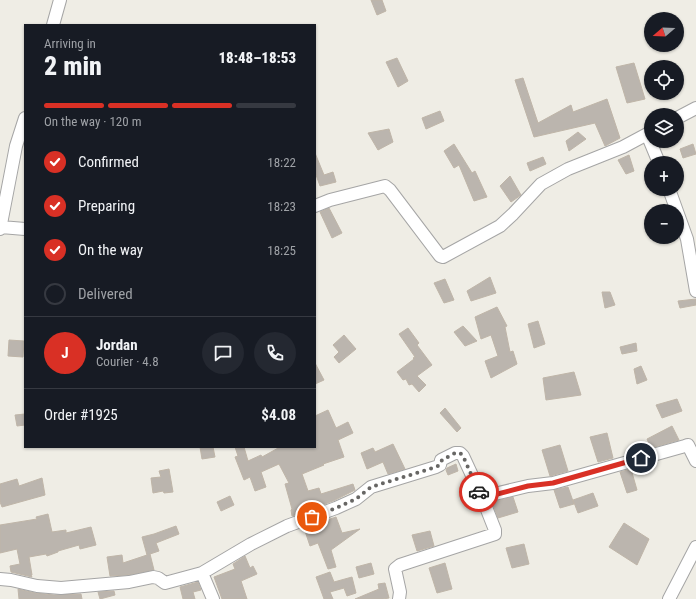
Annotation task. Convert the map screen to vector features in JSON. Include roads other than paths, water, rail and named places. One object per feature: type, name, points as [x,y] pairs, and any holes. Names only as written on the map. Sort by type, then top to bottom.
[{"type":"street","points":[[53,24],[60,0]]},
{"type":"street","points":[[684,114],[696,108]]},
{"type":"street","points":[[24,121],[16,146],[0,228],[24,229]]},
{"type":"street","points":[[316,206],[330,200],[385,186],[390,190],[440,256],[443,257],[500,226],[541,184],[568,169],[623,147],[644,136]]},
{"type":"street","points":[[672,196],[687,239],[696,291]]},
{"type":"street","points":[[482,497],[528,486],[553,483],[688,445],[696,461]]},
{"type":"street","points":[[0,580],[11,580],[37,586],[61,588],[129,582],[153,577],[158,578],[165,583],[202,573],[251,544],[287,526],[356,499],[371,487],[436,467],[440,465],[442,460],[455,453],[460,453],[463,456],[482,497],[495,530],[495,534],[396,567],[395,569],[400,592],[399,599]]},
{"type":"street","points":[[669,599],[696,548]]},
{"type":"street","points":[[202,573],[213,599]]}]
